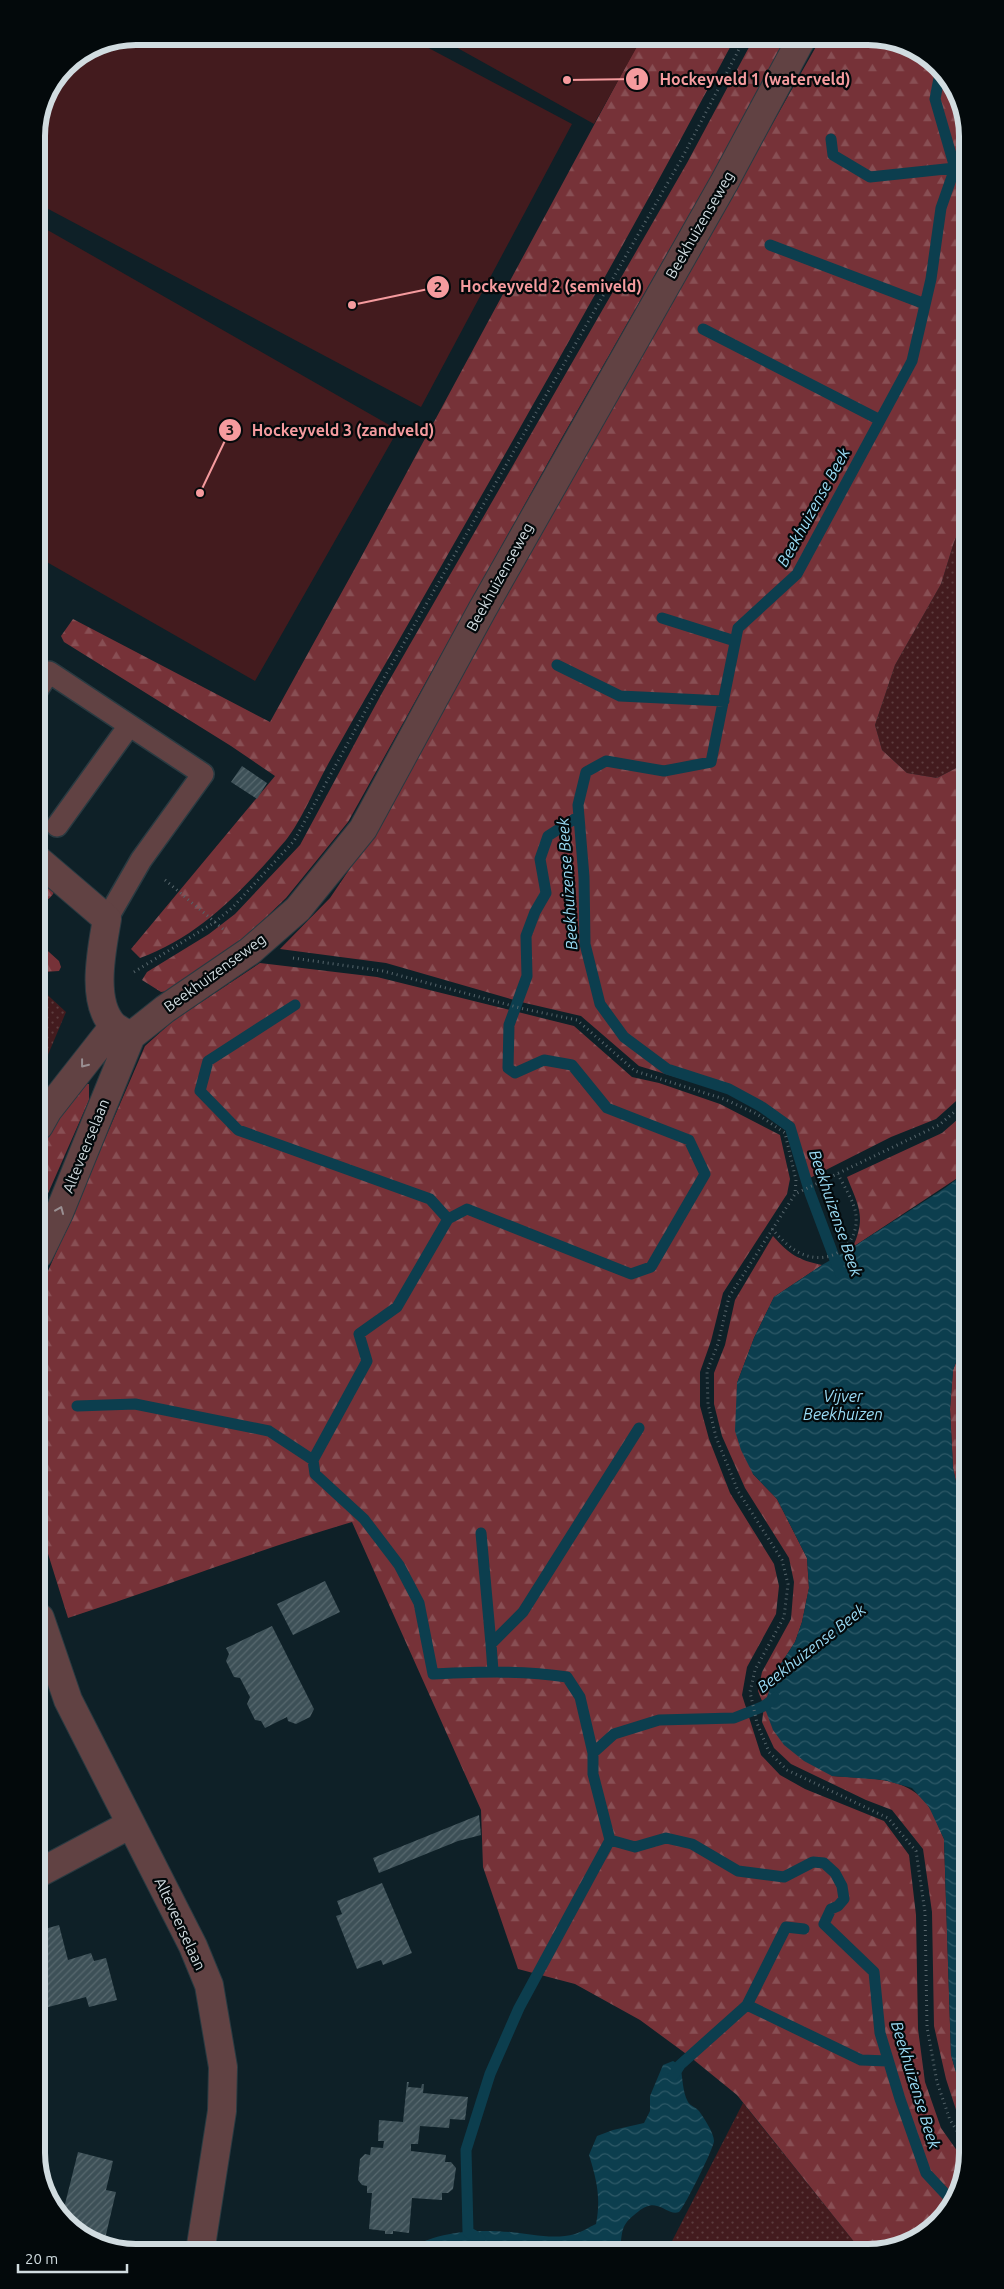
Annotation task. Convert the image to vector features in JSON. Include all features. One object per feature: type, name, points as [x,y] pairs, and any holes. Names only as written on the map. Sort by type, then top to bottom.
[{"type":"street","name":"Beekhuizenseweg","points":[[45,1115],[116,1024],[165,1009],[250,951],[298,909],[363,829],[482,610],[725,181],[799,45]]},
{"type":"street","points":[[45,866],[107,919],[99,972],[116,1024]]},
{"type":"street","name":"Alteveerselaan","points":[[45,1242],[59,1213],[116,1024]]},
{"type":"street","name":"Alteveerselaan","points":[[45,1633],[68,1700],[193,1946],[209,1985],[223,2067],[222,2112],[201,2244]]},
{"type":"street","points":[[45,1870],[131,1824]]},
{"type":"lane","points":[[45,678],[49,672],[203,774],[142,860],[107,919]]},
{"type":"lane","points":[[57,826],[129,726]]},
{"type":"path","points":[[116,1024],[133,972],[206,930],[233,907],[294,841],[382,681],[682,158],[741,45]]},
{"type":"path","points":[[142,860],[250,951],[383,971],[524,1009],[577,1020],[635,1071],[724,1098],[757,1114],[785,1132],[796,1180],[795,1194],[729,1297],[718,1344],[707,1371],[708,1404],[716,1437],[738,1491],[782,1560],[788,1584],[784,1616],[755,1670],[750,1692],[757,1723],[769,1752],[787,1770],[888,1818],[916,1851],[925,1912],[927,2027],[937,2082],[950,2120],[959,2134]]},
{"type":"path","points":[[795,1194],[939,1125],[959,1108]]},
{"type":"path","points":[[772,1229],[791,1247],[805,1255],[821,1258],[834,1255],[843,1250],[850,1242],[855,1230],[856,1216],[838,1174]]},
{"type":"shaded area","points":[[423,45],[572,124],[421,407],[45,207],[46,124],[54,96],[68,76],[96,54],[124,46]]},
{"type":"shaded area","points":[[452,45],[638,45],[594,124]]},
{"type":"shaded area","points":[[45,229],[398,430],[255,681],[45,561]]},
{"type":"shaded area","points":[[959,531],[959,767],[937,778],[907,773],[882,750],[875,725],[895,665],[941,584]]},
{"type":"shaded area","points":[[45,993],[66,1012],[45,1062]]},
{"type":"shaded area","points":[[743,2103],[856,2244],[671,2244]]},
{"type":"green space","points":[[637,45],[731,45],[618,254],[342,739],[292,832],[238,893],[202,924],[162,949],[140,958],[131,949],[275,776],[231,746],[64,642],[61,636],[73,619],[270,722]]},
{"type":"green space","points":[[750,45],[782,45],[712,175],[560,441],[348,822],[286,898],[238,944],[174,990],[161,992],[142,980],[147,972],[209,934],[235,914],[300,845],[382,693],[687,163]]},
{"type":"green space","points":[[817,45],[880,46],[903,52],[923,64],[936,76],[950,96],[957,119],[959,136],[959,531],[941,584],[895,665],[875,725],[882,750],[907,773],[937,778],[959,767],[959,1098],[936,1119],[891,1137],[804,1181],[789,1129],[728,1093],[639,1066],[581,1016],[521,1002],[386,963],[280,949],[330,898],[374,833],[440,712]]},
{"type":"green space","points":[[45,879],[55,890],[49,899],[45,901]]},
{"type":"green space","points":[[45,948],[59,961],[61,967],[59,971],[45,972]]},
{"type":"green space","points":[[260,963],[377,977],[574,1026],[632,1077],[659,1083],[720,1104],[780,1135],[790,1179],[787,1194],[723,1293],[711,1341],[700,1372],[700,1406],[709,1439],[730,1493],[774,1564],[779,1586],[776,1614],[747,1667],[742,1695],[761,1755],[780,1775],[805,1789],[884,1821],[909,1855],[916,1915],[918,2029],[925,2082],[941,2128],[959,2153],[957,2170],[950,2193],[936,2213],[913,2232],[891,2241],[856,2244],[737,2095],[640,2020],[575,1984],[518,1969],[483,1867],[481,1810],[352,1522],[281,1544],[68,1618],[45,1544],[45,1278],[145,1046],[173,1021]]},
{"type":"green space","points":[[74,1084],[89,1084],[89,1100],[45,1201],[45,1131]]},
{"type":"green space","points":[[959,1118],[959,1177],[853,1247],[860,1220],[858,1204],[847,1177],[942,1133]]},
{"type":"green space","points":[[773,1236],[794,1255],[806,1261],[822,1265],[774,1297],[754,1338],[737,1383],[753,1474],[777,1499],[807,1558],[809,1588],[802,1622],[795,1642],[775,1673],[832,1776],[885,1781],[910,1789],[929,1807],[944,1839],[951,2055],[959,2083],[959,2119],[946,2079],[934,2026],[932,1912],[923,1849],[892,1810],[866,1800],[791,1764],[774,1748],[762,1722],[764,1706],[758,1691],[762,1672],[791,1619],[794,1582],[789,1558],[745,1488],[722,1436],[714,1404],[714,1373],[725,1345],[735,1300]]},
{"type":"green space","points":[[959,1355],[959,1493],[953,1468],[950,1409],[953,1370]]},
{"type":"water","name":"Vijver Beekhuizen","points":[[959,1178],[959,1355],[953,1370],[950,1409],[953,1468],[959,1493],[959,2083],[951,2055],[944,1839],[929,1807],[912,1788],[884,1780],[832,1776],[804,1761],[784,1745],[773,1730],[764,1706],[775,1673],[795,1642],[802,1622],[809,1588],[807,1558],[777,1499],[753,1474],[741,1450],[735,1431],[737,1383],[754,1338],[774,1297]]},
{"type":"water","points":[[673,2061],[680,2065],[686,2098],[690,2105],[698,2110],[714,2138],[709,2155],[679,2212],[670,2212],[655,2205],[648,2206],[626,2223],[621,2244],[417,2244],[443,2235],[470,2231],[567,2236],[596,2224],[597,2190],[589,2155],[597,2136],[613,2130],[644,2123],[650,2111],[650,2096],[663,2065]]},
{"type":"building","points":[[242,766],[267,783],[257,799],[231,782]]},
{"type":"building","points":[[325,1581],[340,1612],[293,1635],[277,1604]]},
{"type":"building","points":[[272,1626],[314,1709],[310,1717],[296,1724],[288,1721],[287,1717],[265,1728],[261,1721],[255,1720],[247,1704],[250,1697],[240,1678],[234,1677],[226,1661],[229,1654],[226,1648]]},
{"type":"building","points":[[479,1815],[481,1835],[458,1841],[379,1873],[373,1858]]},
{"type":"building","points":[[382,1883],[412,1953],[383,1965],[381,1960],[357,1969],[336,1916],[342,1914],[337,1901]]},
{"type":"building","points":[[59,1925],[68,1960],[91,1953],[94,1961],[106,1958],[117,2000],[89,2007],[86,1997],[45,2008],[45,1966],[48,1965],[45,1954],[45,1929]]},
{"type":"building","points":[[407,2082],[409,2082],[408,2087],[421,2088],[422,2084],[424,2084],[423,2093],[468,2097],[465,2120],[450,2119],[449,2128],[420,2126],[418,2144],[411,2144],[411,2151],[446,2155],[445,2162],[451,2162],[456,2168],[453,2189],[448,2193],[442,2193],[442,2200],[412,2198],[409,2233],[393,2231],[393,2234],[385,2234],[385,2231],[369,2229],[372,2193],[367,2193],[367,2186],[362,2185],[358,2180],[360,2159],[365,2154],[370,2155],[371,2147],[383,2148],[384,2141],[378,2141],[379,2120],[403,2122]]},
{"type":"building","points":[[78,2152],[113,2161],[106,2190],[116,2192],[105,2238],[81,2225],[64,2208]]},
{"type":"waterway","name":"Beekhuizense Beek","points":[[840,1273],[810,1193],[790,1127],[762,1107],[729,1089],[667,1069],[624,1037],[600,1004],[585,944],[584,877],[578,805],[586,772],[606,761],[664,771],[711,762],[738,628],[797,574],[912,361],[931,279],[941,208],[955,168],[935,99],[939,79]]},
{"type":"waterway","points":[[831,139],[833,155],[870,177],[955,168]]},
{"type":"waterway","points":[[770,245],[925,304]]},
{"type":"waterway","points":[[703,329],[880,420]]},
{"type":"waterway","points":[[662,618],[735,641]]},
{"type":"waterway","points":[[557,665],[620,696],[724,701]]},
{"type":"waterway","points":[[579,816],[548,836],[540,859],[546,893],[535,912],[526,936],[527,976],[509,1025],[508,1068],[515,1073],[544,1060],[572,1065],[607,1108],[689,1140],[705,1174],[651,1267],[631,1274],[467,1209],[448,1219],[397,1307],[359,1334],[367,1361],[313,1460],[315,1474],[364,1519],[399,1565],[419,1603],[433,1674],[517,1672],[567,1677],[580,1697],[593,1753]]},
{"type":"waterway","points":[[295,1005],[208,1061],[200,1091],[238,1130],[430,1199],[448,1219]]},
{"type":"waterway","points":[[77,1406],[135,1404],[269,1431],[313,1460]]},
{"type":"waterway","points":[[493,1671],[491,1644],[523,1612],[639,1428]]},
{"type":"waterway","points":[[481,1533],[491,1644]]},
{"type":"waterway","name":"Beekhuizense Beek","points":[[775,1698],[764,1706],[734,1718],[659,1720],[614,1734],[593,1753],[593,1774],[610,1840],[635,1847],[666,1838],[692,1844],[738,1871],[784,1877],[813,1862],[824,1863],[835,1873],[842,1886],[844,1899],[838,1906],[831,1909],[824,1924],[874,1972],[880,2033],[900,2099],[926,2173],[948,2197]]},
{"type":"waterway","points":[[480,2239],[468,2232],[466,2150],[490,2074],[519,2008],[610,1840]]},
{"type":"waterway","points":[[747,2005],[786,1927],[804,1929]]},
{"type":"waterway","points":[[673,2076],[680,2065],[747,2005],[861,2060],[888,2061]]},
{"type":"place","name":"Hockeyveld 1 (waterveld)","points":[[567,80]]},
{"type":"place","name":"Hockeyveld 2 (semiveld)","points":[[352,305]]},
{"type":"place","name":"Hockeyveld 3 (zandveld)","points":[[200,493]]}]
